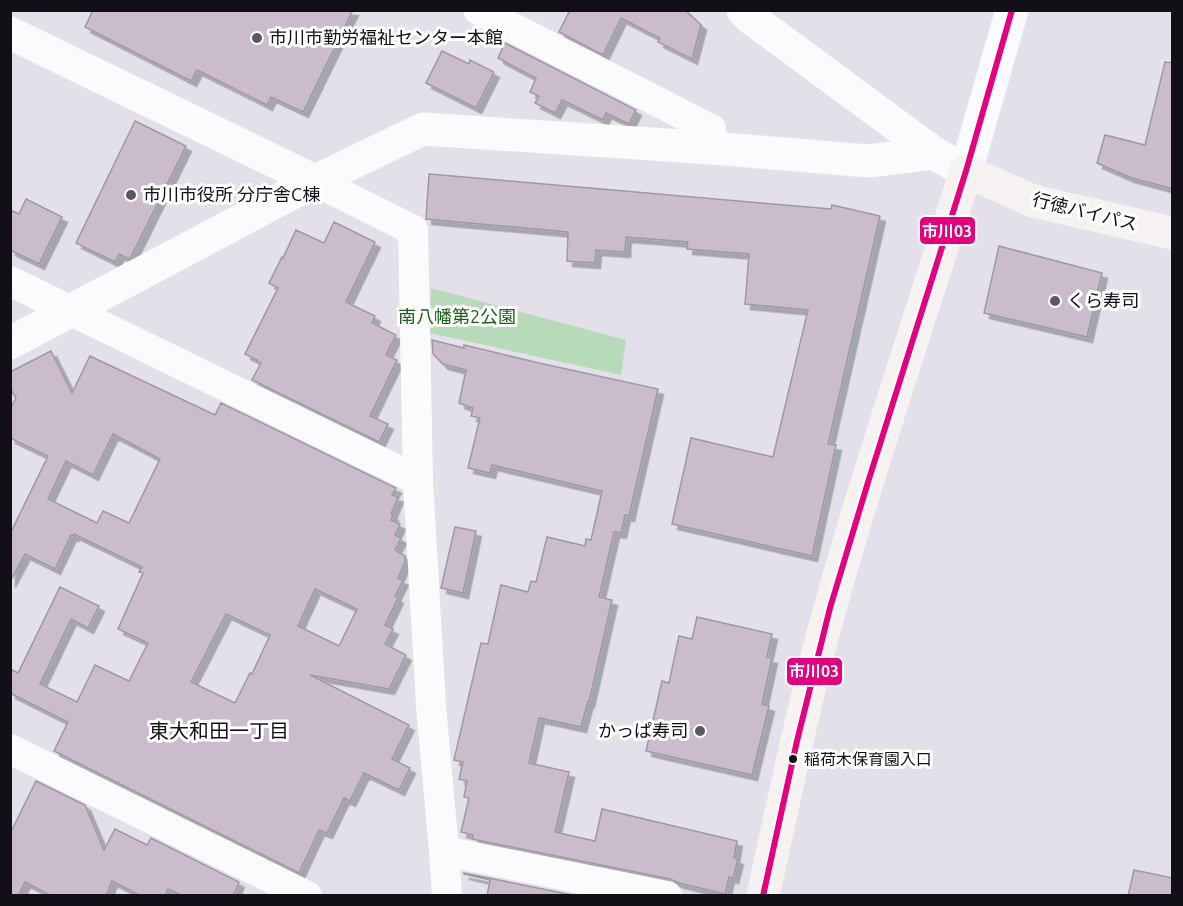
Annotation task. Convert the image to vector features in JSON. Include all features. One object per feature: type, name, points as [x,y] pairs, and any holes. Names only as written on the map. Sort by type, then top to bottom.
[{"type":"main road","name":"行徳バイパス","points":[[966,171],[1033,201],[1173,233]]},
{"type":"main road","points":[[763,896],[827,618],[966,171]]},
{"type":"street","points":[[478,10],[711,129],[712,148]]},
{"type":"street","points":[[743,10],[752,19],[934,153],[966,171],[1012,10]]},
{"type":"street","points":[[10,33],[413,230],[418,480],[431,705],[447,896]]},
{"type":"street","points":[[10,343],[315,181],[423,129],[868,161],[934,153]]},
{"type":"street","points":[[10,281],[418,480]]},
{"type":"street","points":[[10,749],[307,896]]},
{"type":"street","points":[[444,851],[667,896]]},
{"type":"green space","name":"南八幡第2公園","points":[[431,288],[626,340],[621,375],[430,333]]},
{"type":"building","name":"市川市勤労福祉センター本館","points":[[93,10],[353,10],[303,112],[271,97],[267,105],[197,70],[191,81],[85,27]]},
{"type":"building","points":[[570,10],[685,10],[701,25],[692,59],[658,42],[660,38],[621,18],[603,55],[559,32]]},
{"type":"building","points":[[505,43],[636,110],[629,124],[606,113],[603,120],[562,100],[555,113],[535,103],[539,96],[530,92],[536,78],[498,58]]},
{"type":"building","points":[[442,51],[469,64],[470,60],[494,72],[476,108],[426,83]]},
{"type":"building","points":[[1165,62],[1173,63],[1173,189],[1129,177],[1097,163],[1105,135],[1145,145]]},
{"type":"building","name":"市川市役所 分庁舎C棟","points":[[135,121],[186,146],[131,257],[129,259],[119,254],[115,262],[76,243]]},
{"type":"building","points":[[429,174],[831,209],[832,205],[880,216],[828,444],[836,445],[812,556],[672,524],[691,438],[773,457],[808,310],[745,304],[749,254],[687,249],[688,242],[626,237],[625,252],[596,250],[595,263],[567,261],[568,232],[426,219]]},
{"type":"building","points":[[26,199],[62,217],[39,264],[10,250],[10,210],[19,214]]},
{"type":"building","points":[[334,222],[375,242],[346,302],[375,316],[372,323],[396,335],[386,355],[397,360],[370,416],[388,424],[379,442],[252,380],[261,363],[245,354],[278,288],[269,283],[296,230],[324,243]]},
{"type":"building","points":[[999,246],[1102,273],[1087,337],[984,313]]},
{"type":"building","points":[[432,340],[464,348],[464,345],[658,389],[629,516],[625,515],[621,533],[614,532],[599,597],[612,600],[589,702],[581,727],[539,718],[529,763],[569,772],[555,832],[595,841],[602,809],[737,841],[734,858],[738,859],[733,878],[729,877],[725,894],[670,879],[472,839],[473,835],[461,832],[469,798],[464,797],[467,781],[459,779],[463,762],[454,760],[481,643],[488,644],[501,585],[528,592],[531,581],[536,582],[547,537],[585,546],[586,539],[591,540],[602,491],[492,465],[490,473],[468,468],[480,418],[471,416],[473,408],[459,403],[466,370],[443,364],[433,354]]},
{"type":"building","points":[[51,351],[72,393],[90,356],[215,415],[221,403],[396,488],[392,495],[398,497],[391,520],[400,524],[395,535],[401,538],[395,550],[405,556],[405,562],[398,578],[403,580],[395,596],[398,598],[385,625],[393,629],[385,644],[406,655],[389,689],[310,675],[409,725],[392,759],[410,768],[399,790],[364,773],[350,801],[344,798],[327,833],[319,830],[299,873],[54,751],[68,722],[10,693],[10,669],[18,673],[60,587],[99,606],[88,628],[71,619],[40,684],[77,702],[95,665],[129,681],[148,643],[118,629],[143,573],[139,572],[142,567],[74,534],[71,535],[55,569],[25,554],[10,582],[10,534],[48,456],[10,438],[10,409],[16,398],[10,388],[10,372]],"holes":[[[113,434],[160,459],[129,523],[103,511],[97,523],[48,499],[66,461],[93,475]],[[315,589],[357,609],[339,646],[298,626]],[[226,614],[270,635],[252,674],[250,673],[235,703],[191,682]]]},
{"type":"building","points":[[455,527],[476,531],[463,593],[441,588]]},
{"type":"building","points":[[697,617],[772,634],[767,657],[772,658],[762,704],[769,706],[752,775],[646,751],[662,681],[669,683],[679,636],[692,639]]},
{"type":"building","points":[[36,781],[85,805],[104,850],[115,829],[147,845],[151,838],[239,882],[233,896],[183,896],[168,889],[165,896],[141,896],[112,881],[106,896],[52,896],[25,882],[18,896],[10,896],[10,834]]},
{"type":"building","points":[[1134,870],[1173,878],[1173,896],[1128,896]]},
{"type":"building","points":[[464,873],[577,896],[487,896],[490,880]]},
{"type":"transit line","name":"市川03","points":[[763,896],[797,741],[830,608],[966,171],[1012,10]]},
{"type":"place","name":"市川市勤労福祉センター本館","points":[[257,38]]},
{"type":"place","name":"市川市役所 分庁舎C棟","points":[[131,195]]},
{"type":"place","name":"くら寿司","points":[[1055,301]]},
{"type":"place","name":"かっぱ寿司","points":[[700,731]]},
{"type":"place","name":"稲荷木保育園入口","points":[[793,759]]},
{"type":"district","name":"東大和田一丁目","points":[[219,731]]}]
